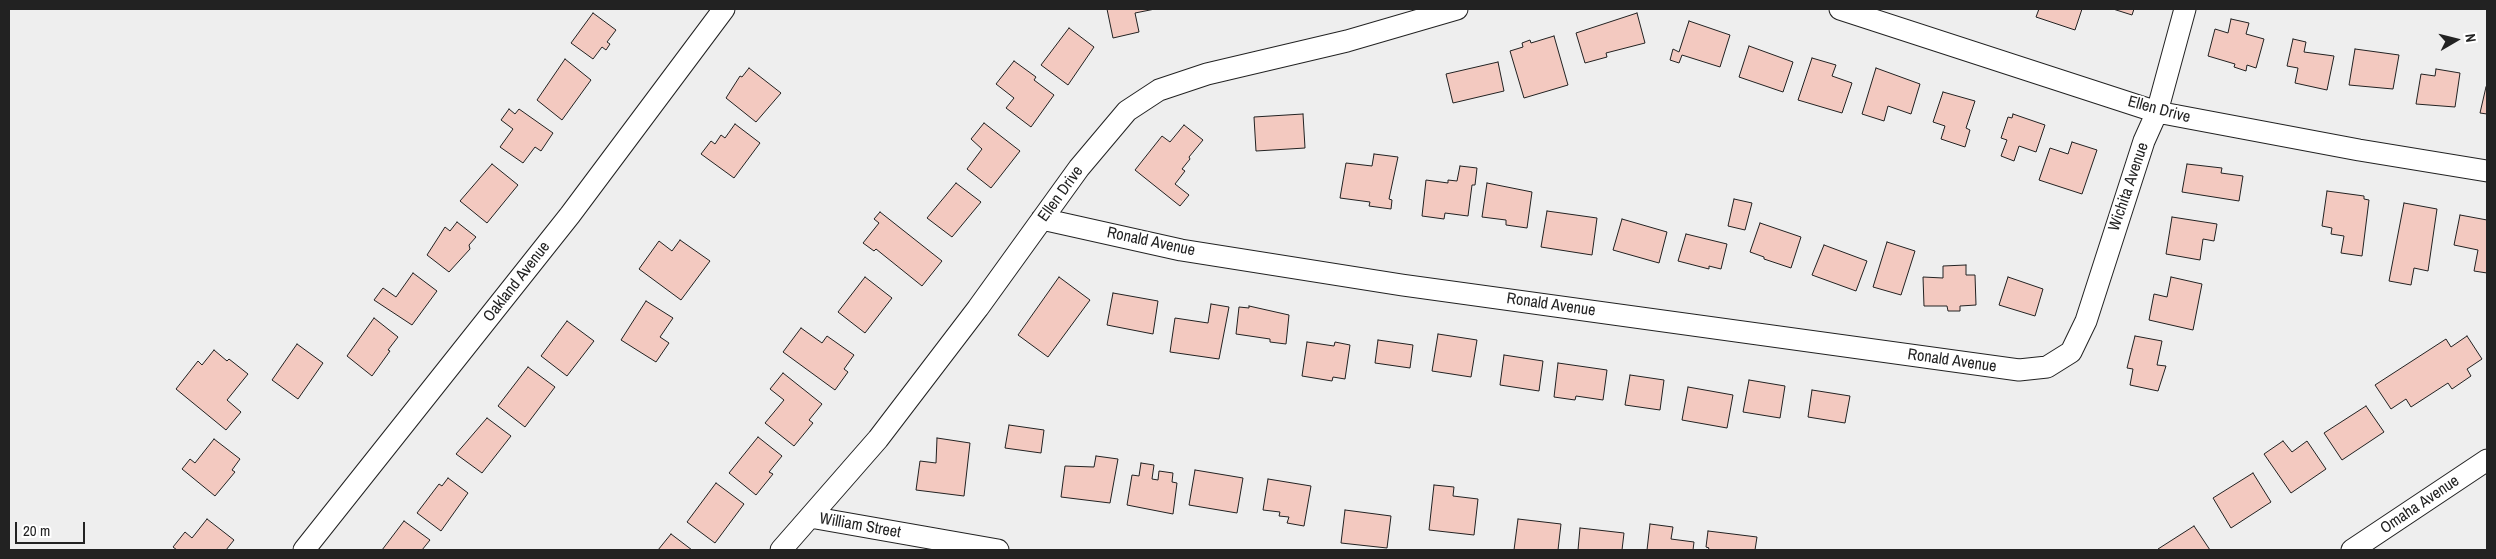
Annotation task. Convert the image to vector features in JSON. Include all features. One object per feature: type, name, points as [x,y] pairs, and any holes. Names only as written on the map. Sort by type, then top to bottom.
[{"type":"street","name":"Oakland Avenue","points":[[304,550],[570,215],[724,9]]},
{"type":"street","name":"Ellen Drive","points":[[781,550],[878,439],[978,308],[1080,168],[1127,111],[1159,90],[1207,74],[1347,41],[1457,9]]},
{"type":"street","name":"Ellen Drive","points":[[1840,9],[2157,112],[2359,150],[2487,171]]},
{"type":"street","name":"Wichita Avenue","points":[[2060,359],[2071,352],[2086,321],[2144,141],[2157,112],[2185,9]]},
{"type":"street","name":"Ronald Avenue","points":[[1042,219],[1182,250],[1402,285],[2009,368],[2047,367],[2060,359]]},
{"type":"street","name":"Omaha Avenue","points":[[2352,550],[2487,460]]},
{"type":"street","name":"William Street","points":[[810,517],[998,550]]},
{"type":"shaded area","points":[[9,9],[2487,9],[2487,550],[9,550]]},
{"type":"building","points":[[1107,9],[1155,9],[1135,13],[1139,32],[1113,38]]},
{"type":"building","points":[[2039,9],[2082,9],[2075,30],[2036,17]]},
{"type":"building","points":[[2113,9],[2134,9],[2132,15]]},
{"type":"building","points":[[593,13],[616,30],[607,42],[610,44],[606,50],[602,47],[593,59],[571,43]]},
{"type":"building","points":[[1637,13],[1645,43],[1606,53],[1607,57],[1585,63],[1576,33]]},
{"type":"building","points":[[2231,19],[2249,23],[2246,34],[2264,39],[2256,68],[2247,65],[2246,71],[2234,67],[2235,64],[2208,56],[2215,29],[2228,33]]},
{"type":"building","points":[[1689,21],[1730,35],[1720,67],[1682,55],[1679,63],[1670,60],[1673,49],[1679,52]]},
{"type":"building","points":[[1069,28],[1094,47],[1068,85],[1041,65]]},
{"type":"building","points":[[1554,36],[1568,85],[1524,98],[1510,51],[1523,47],[1522,43],[1530,40],[1531,43]]},
{"type":"building","points":[[2293,39],[2306,42],[2304,52],[2334,56],[2327,90],[2295,83],[2298,68],[2287,66]]},
{"type":"building","points":[[1749,46],[1793,62],[1783,92],[1739,77]]},
{"type":"building","points":[[2355,49],[2399,55],[2393,89],[2349,85]]},
{"type":"building","points":[[1812,58],[1836,65],[1832,76],[1852,83],[1842,113],[1798,100]]},
{"type":"building","points":[[565,59],[591,80],[562,120],[537,100]]},
{"type":"building","points":[[1014,61],[1036,77],[1034,80],[1054,95],[1031,127],[1006,108],[1014,98],[996,84]]},
{"type":"building","points":[[1498,62],[1504,91],[1453,103],[1446,74]]},
{"type":"building","points":[[749,68],[781,93],[756,122],[726,98],[740,76],[742,77]]},
{"type":"building","points":[[1876,68],[1920,84],[1911,114],[1888,106],[1884,121],[1862,114]]},
{"type":"building","points":[[2436,69],[2460,73],[2455,107],[2416,104],[2421,74],[2435,76]]},
{"type":"building","points":[[2487,87],[2487,114],[2480,113]]},
{"type":"building","points":[[1943,92],[1975,101],[1966,128],[1970,130],[1965,147],[1941,139],[1945,126],[1933,122]]},
{"type":"building","points":[[509,109],[515,114],[519,109],[553,133],[541,151],[535,147],[523,163],[500,147],[513,129],[501,120]]},
{"type":"building","points":[[1303,114],[1305,148],[1256,151],[1254,117]]},
{"type":"building","points":[[2013,114],[2045,125],[2036,152],[2019,146],[2014,161],[2001,156],[2007,140],[2001,138],[2008,117],[2012,118]]},
{"type":"building","points":[[984,123],[1020,151],[991,188],[967,169],[982,149],[971,139]]},
{"type":"building","points":[[735,124],[760,143],[734,178],[701,154],[711,141],[715,144],[721,135],[725,138]]},
{"type":"building","points":[[1184,125],[1203,140],[1189,157],[1190,159],[1182,169],[1185,171],[1175,184],[1189,195],[1180,206],[1135,170],[1162,136],[1170,142]]},
{"type":"building","points":[[2072,142],[2097,150],[2082,194],[2039,180],[2050,148],[2068,154]]},
{"type":"building","points":[[1374,154],[1398,157],[1389,199],[1392,200],[1391,209],[1369,206],[1370,202],[1340,198],[1346,163],[1372,166]]},
{"type":"building","points":[[492,164],[518,185],[487,223],[460,201]]},
{"type":"building","points":[[2187,164],[2222,168],[2221,173],[2243,176],[2239,201],[2182,192]]},
{"type":"building","points":[[1460,166],[1477,168],[1475,185],[1472,185],[1468,216],[1445,213],[1444,219],[1422,216],[1426,180],[1448,183],[1448,180],[1457,181]]},
{"type":"building","points":[[956,183],[981,202],[952,237],[927,218]]},
{"type":"building","points":[[1487,183],[1532,192],[1527,228],[1506,225],[1506,220],[1482,217]]},
{"type":"building","points":[[2327,191],[2364,196],[2364,199],[2369,200],[2362,256],[2341,253],[2344,236],[2331,234],[2332,228],[2322,226]]},
{"type":"building","points":[[1734,199],[1752,203],[1745,230],[1728,226]]},
{"type":"building","points":[[2404,203],[2437,209],[2428,271],[2414,268],[2411,285],[2389,281]]},
{"type":"building","points":[[1547,211],[1597,218],[1592,255],[1541,247]]},
{"type":"building","points":[[880,212],[942,261],[922,286],[876,249],[874,251],[863,243],[879,223],[874,219]]},
{"type":"building","points":[[2460,215],[2487,220],[2487,273],[2474,271],[2478,250],[2454,245]]},
{"type":"building","points":[[2172,217],[2217,224],[2214,241],[2203,239],[2200,260],[2166,254]]},
{"type":"building","points":[[1622,219],[1667,232],[1659,263],[1613,250]]},
{"type":"building","points":[[457,222],[476,237],[469,245],[470,249],[449,272],[427,255],[445,227],[450,231]]},
{"type":"building","points":[[1760,223],[1801,237],[1791,268],[1750,252]]},
{"type":"building","points":[[1686,234],[1727,244],[1721,269],[1709,266],[1709,269],[1678,261]]},
{"type":"building","points":[[680,240],[710,261],[681,300],[639,269],[659,241],[672,251]]},
{"type":"building","points":[[1887,242],[1915,251],[1901,295],[1873,287]]},
{"type":"building","points":[[1824,245],[1867,261],[1856,291],[1812,275]]},
{"type":"building","points":[[1966,265],[1966,275],[1975,275],[1976,305],[1960,306],[1960,311],[1948,311],[1947,306],[1924,306],[1923,277],[1943,278],[1943,266]]},
{"type":"building","points":[[413,273],[437,291],[412,325],[374,300],[383,288],[396,297]]},
{"type":"building","points":[[865,277],[892,298],[865,333],[838,312]]},
{"type":"building","points":[[1059,277],[1090,300],[1048,357],[1018,335]]},
{"type":"building","points":[[2008,277],[2043,289],[2035,316],[1999,305]]},
{"type":"building","points":[[2171,277],[2202,284],[2193,330],[2149,320],[2154,294],[2167,297]]},
{"type":"building","points":[[1113,293],[1158,301],[1153,334],[1107,325]]},
{"type":"building","points":[[646,301],[673,318],[660,337],[669,343],[656,362],[621,340]]},
{"type":"building","points":[[1211,304],[1229,307],[1219,359],[1170,352],[1175,318],[1208,323]]},
{"type":"building","points":[[1249,306],[1289,315],[1286,344],[1270,342],[1270,339],[1236,334],[1239,307],[1249,308]]},
{"type":"building","points":[[374,318],[398,337],[372,376],[347,356]]},
{"type":"building","points":[[567,321],[594,341],[567,376],[541,356]]},
{"type":"building","points":[[801,328],[822,343],[827,336],[854,355],[844,369],[848,372],[835,390],[783,352]]},
{"type":"building","points":[[1438,334],[1477,340],[1471,377],[1432,371]]},
{"type":"building","points":[[2135,336],[2162,341],[2157,365],[2166,366],[2158,391],[2130,385],[2133,369],[2127,368]]},
{"type":"building","points":[[2467,336],[2482,359],[2467,369],[2471,376],[2452,389],[2448,383],[2411,407],[2406,399],[2391,409],[2375,385],[2446,339],[2451,347]]},
{"type":"building","points":[[1378,340],[1413,345],[1410,368],[1375,363]]},
{"type":"building","points":[[1307,342],[1334,346],[1335,342],[1350,345],[1345,379],[1333,377],[1332,381],[1302,376]]},
{"type":"building","points":[[297,344],[323,363],[298,399],[272,380]]},
{"type":"building","points":[[214,350],[248,374],[227,400],[241,412],[226,430],[176,389],[198,361],[202,365]]},
{"type":"building","points":[[1504,355],[1543,361],[1539,391],[1500,385]]},
{"type":"building","points":[[1558,363],[1607,370],[1603,400],[1576,396],[1575,400],[1554,397]]},
{"type":"building","points":[[528,367],[555,387],[525,427],[498,406]]},
{"type":"building","points":[[783,373],[822,404],[809,420],[813,423],[794,446],[765,423],[784,400],[770,389]]},
{"type":"building","points":[[1630,375],[1664,380],[1660,410],[1625,405]]},
{"type":"building","points":[[1749,380],[1785,386],[1780,418],[1743,412]]},
{"type":"building","points":[[1688,387],[1733,395],[1727,428],[1682,420]]},
{"type":"building","points":[[1812,390],[1850,396],[1845,423],[1808,417]]},
{"type":"building","points":[[2366,406],[2384,432],[2342,460],[2324,433]]},
{"type":"building","points":[[487,418],[511,436],[482,473],[456,454]]},
{"type":"building","points":[[1009,425],[1044,430],[1041,453],[1005,448]]},
{"type":"building","points":[[758,437],[782,456],[769,472],[773,474],[756,495],[729,473]]},
{"type":"building","points":[[937,438],[970,443],[964,496],[916,490],[920,461],[936,463]]},
{"type":"building","points":[[214,439],[240,459],[232,470],[235,472],[215,496],[182,469],[190,459],[195,463]]},
{"type":"building","points":[[2283,441],[2292,452],[2307,441],[2326,469],[2291,493],[2264,454]]},
{"type":"building","points":[[1096,456],[1118,459],[1110,503],[1061,497],[1065,466],[1094,467]]},
{"type":"building","points":[[1141,463],[1154,465],[1152,479],[1158,480],[1159,471],[1173,473],[1172,482],[1177,483],[1173,514],[1127,505],[1132,475],[1139,476]]},
{"type":"building","points":[[1195,470],[1243,478],[1237,513],[1189,505]]},
{"type":"building","points":[[2253,473],[2271,502],[2231,528],[2213,498]]},
{"type":"building","points":[[448,478],[468,493],[441,531],[417,513],[439,484],[442,486]]},
{"type":"building","points":[[1268,479],[1311,486],[1304,526],[1287,523],[1289,517],[1279,516],[1280,512],[1263,510]]},
{"type":"building","points":[[716,483],[744,504],[715,543],[687,522]]},
{"type":"building","points":[[1434,485],[1454,487],[1453,496],[1478,499],[1474,535],[1429,530]]},
{"type":"building","points":[[1345,510],[1391,516],[1387,548],[1341,543]]},
{"type":"building","points":[[207,519],[234,540],[226,550],[177,550],[173,547],[185,532],[192,538]]},
{"type":"building","points":[[1518,519],[1561,524],[1558,550],[1514,550]]},
{"type":"building","points":[[404,521],[430,540],[422,550],[382,550]]},
{"type":"building","points":[[1650,524],[1673,527],[1671,539],[1694,542],[1693,550],[1647,550]]},
{"type":"building","points":[[2194,526],[2210,550],[2158,549]]},
{"type":"building","points":[[1580,528],[1624,533],[1622,550],[1578,550]]},
{"type":"building","points":[[1708,531],[1757,537],[1755,550],[1708,550],[1709,548],[1706,547]]},
{"type":"building","points":[[671,534],[692,550],[658,550]]}]
